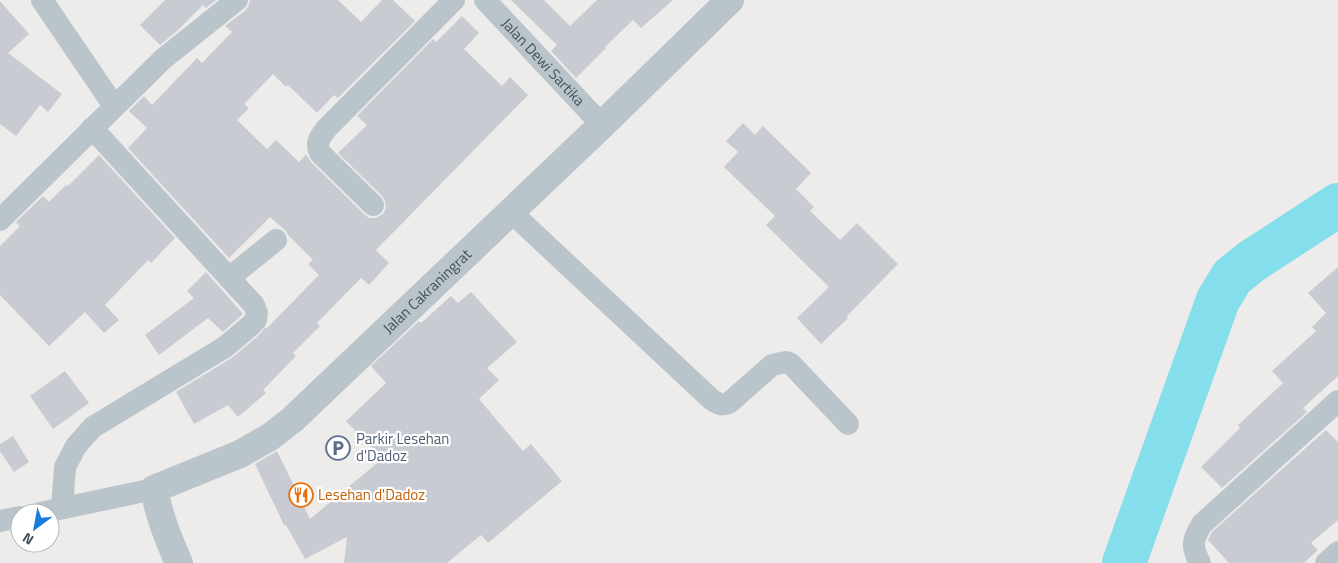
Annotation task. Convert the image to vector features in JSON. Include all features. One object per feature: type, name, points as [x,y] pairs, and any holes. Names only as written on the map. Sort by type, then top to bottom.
[{"type":"street","points":[[42,0],[114,106]]},
{"type":"street","points":[[0,220],[163,59],[237,0]]},
{"type":"street","points":[[373,205],[320,152],[317,146],[319,139],[327,128],[454,0]]},
{"type":"street","name":"Jalan Dewi Sartika","points":[[485,0],[602,125]]},
{"type":"street","name":"Jalan Cakraningrat","points":[[154,489],[240,454],[270,436],[293,419],[602,125],[730,0]]},
{"type":"street","points":[[92,128],[254,305],[257,313],[256,320],[225,347],[94,427],[76,446],[65,467],[62,508],[154,489],[157,506],[167,536],[179,563]]},
{"type":"street","points":[[511,212],[712,400],[720,405],[729,403],[772,365],[786,362],[791,364],[848,424]]},
{"type":"street","points":[[229,278],[276,240]]},
{"type":"street","points":[[1200,563],[1194,551],[1194,536],[1202,524],[1338,401]]},
{"type":"street","points":[[1326,563],[1338,552]]},
{"type":"building","points":[[165,0],[216,0],[206,8],[203,5],[160,45],[140,25]]},
{"type":"building","points":[[250,0],[338,0],[361,22],[382,0],[393,0],[415,21],[338,98],[334,95],[317,113],[288,85],[286,87],[273,74],[244,104],[249,108],[237,120],[267,149],[276,140],[299,162],[306,154],[311,162],[369,218],[376,218],[383,214],[386,208],[385,201],[338,153],[367,125],[357,116],[433,39],[436,42],[462,16],[479,33],[464,49],[502,86],[510,77],[528,95],[376,250],[389,263],[369,285],[361,278],[317,323],[320,326],[293,353],[296,356],[263,390],[266,393],[238,417],[228,405],[194,424],[176,392],[233,357],[267,328],[319,275],[308,264],[313,260],[270,217],[229,258],[128,148],[147,128],[129,111],[144,96],[152,105],[197,58],[202,63],[232,32],[225,26],[246,10]]},
{"type":"building","points":[[511,0],[544,0],[570,26],[597,0],[673,0],[641,28],[633,20],[576,78],[551,51],[557,45]]},
{"type":"building","points":[[0,1],[29,34],[8,53],[62,94],[48,112],[40,105],[16,136],[0,124]]},
{"type":"building","points":[[743,123],[755,135],[763,126],[811,173],[796,189],[814,207],[810,211],[840,240],[857,223],[898,264],[821,344],[797,318],[829,287],[766,225],[775,216],[724,167],[738,152],[726,141]]},
{"type":"building","points":[[99,155],[175,238],[151,263],[148,260],[105,305],[119,320],[104,333],[85,312],[49,346],[0,295],[0,246],[20,226],[16,222],[43,196],[49,202]]},
{"type":"building","points":[[1338,267],[1338,376],[1303,408],[1307,412],[1222,488],[1201,467],[1240,428],[1238,425],[1283,383],[1272,371],[1316,331],[1312,327],[1326,313],[1308,293]]},
{"type":"building","points":[[206,272],[243,314],[223,332],[208,318],[159,355],[145,335],[194,298],[187,291]]},
{"type":"building","points":[[471,292],[517,342],[487,368],[499,380],[479,399],[523,451],[531,444],[562,481],[488,543],[481,535],[447,563],[344,563],[347,537],[305,559],[286,525],[284,525],[255,464],[277,451],[310,519],[382,459],[346,421],[386,383],[371,366],[419,321],[421,323],[451,296],[458,303]]},
{"type":"building","points":[[65,371],[89,403],[53,429],[30,396]]},
{"type":"building","points":[[1326,430],[1338,442],[1338,520],[1311,543],[1318,550],[1304,563],[1229,563],[1208,540],[1212,532]]},
{"type":"building","points":[[13,436],[29,462],[14,472],[0,451],[0,444]]},
{"type":"waterway","points":[[1124,563],[1218,300],[1232,277],[1252,261],[1338,205]]},
{"type":"place","name":"Parkir Lesehan d'Dadoz","points":[[338,448]]},
{"type":"place","name":"Lesehan d'Dadoz","points":[[301,495]]}]
